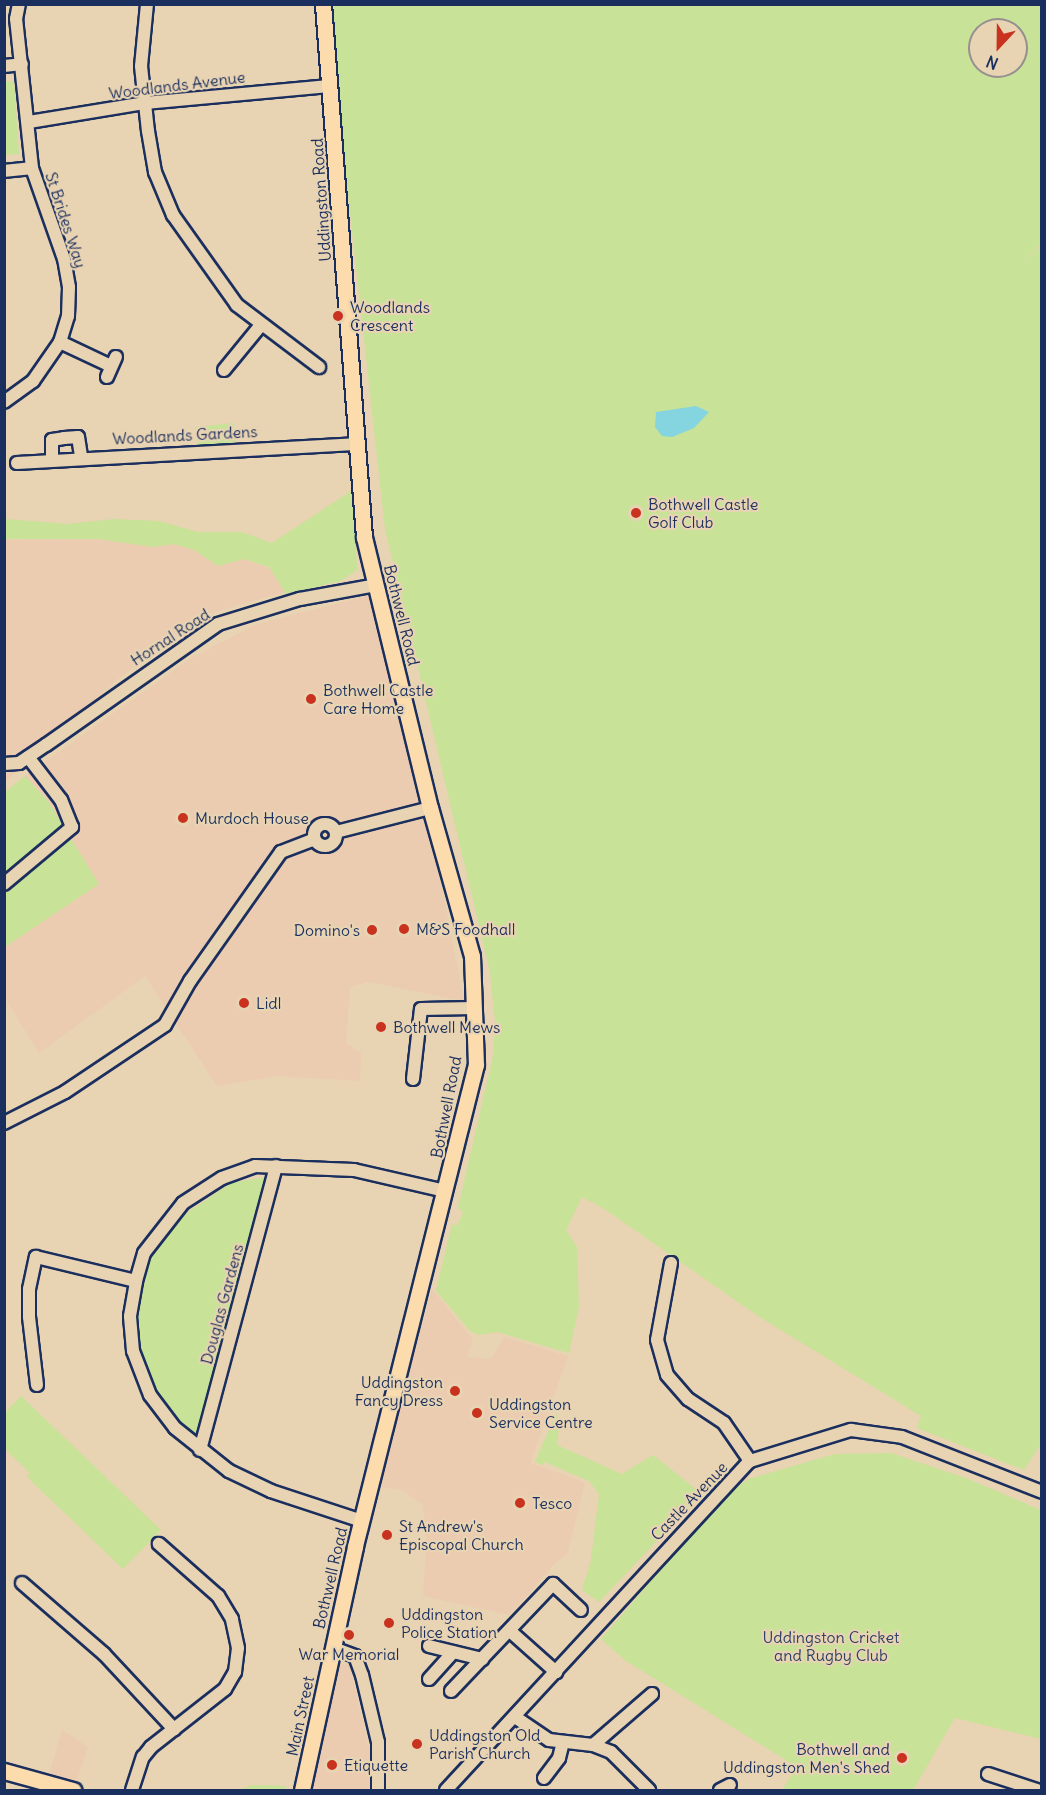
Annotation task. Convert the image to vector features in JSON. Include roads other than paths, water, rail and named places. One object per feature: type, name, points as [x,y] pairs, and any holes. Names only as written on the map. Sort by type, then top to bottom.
[{"type":"main road","name":"Uddingston Road","points":[[323,4],[350,393]]},
{"type":"main road","name":"Bothwell Road","points":[[333,1648],[362,1521],[476,1065],[472,956],[430,808],[364,537],[350,393]]},
{"type":"main road","name":"Main Street","points":[[302,1791],[333,1648]]},
{"type":"main road","points":[[4,1771],[45,1786],[73,1791]]},
{"type":"street","points":[[19,4],[16,19],[29,122]]},
{"type":"street","points":[[147,4],[141,66],[145,103],[155,172],[173,214],[223,290],[261,325],[319,367]]},
{"type":"street","points":[[4,66],[22,64]]},
{"type":"street","name":"Woodlands Avenue","points":[[29,122],[145,103],[329,86]]},
{"type":"street","name":"St Brides Way","points":[[4,402],[33,381],[60,342],[68,316],[69,287],[64,259],[32,168],[29,122]]},
{"type":"street","points":[[4,171],[32,168]]},
{"type":"street","points":[[224,370],[261,325]]},
{"type":"street","points":[[60,342],[111,367]]},
{"type":"street","points":[[52,459],[52,440],[64,438],[78,437],[81,456]]},
{"type":"street","name":"Woodlands Gardens","points":[[17,463],[81,456],[354,444]]},
{"type":"street","name":"Hornal Road","points":[[4,764],[20,763],[218,624],[277,604],[376,585]]},
{"type":"street","points":[[4,885],[72,827],[61,800],[28,757]]},
{"type":"street","points":[[4,1123],[65,1092],[165,1025],[190,981],[281,852],[315,839],[328,846],[336,840],[336,832],[430,808]]},
{"type":"street","points":[[413,1079],[421,1010],[474,1008]]},
{"type":"street","points":[[362,1521],[271,1491],[229,1471],[175,1428],[150,1395],[133,1351],[130,1316],[136,1281],[144,1253],[183,1203],[222,1178],[255,1166],[354,1170],[446,1191]]},
{"type":"street","name":"Douglas Gardens","points":[[200,1450],[276,1166]]},
{"type":"street","points":[[37,1385],[29,1317],[29,1289],[36,1257],[136,1281]]},
{"type":"street","points":[[671,1263],[657,1340],[667,1375],[688,1399],[724,1424],[750,1461]]},
{"type":"street","name":"Castle Avenue","points":[[446,1791],[750,1461],[851,1430],[902,1437],[1041,1491]]},
{"type":"street","points":[[132,1791],[144,1757],[174,1729],[225,1689],[235,1672],[238,1648],[232,1619],[218,1596],[159,1544]]},
{"type":"street","points":[[22,1583],[104,1654],[174,1729]]},
{"type":"street","points":[[452,1691],[553,1584],[581,1610]]},
{"type":"street","points":[[510,1631],[556,1672]]},
{"type":"street","points":[[429,1646],[482,1659]]},
{"type":"street","points":[[333,1648],[355,1656],[362,1675],[378,1742],[378,1791]]},
{"type":"street","points":[[429,1679],[453,1652]]},
{"type":"street","points":[[593,1745],[652,1694]]},
{"type":"street","points":[[514,1717],[542,1737],[593,1745],[611,1752],[649,1791]]},
{"type":"street","points":[[544,1778],[559,1758],[563,1742]]},
{"type":"street","points":[[988,1774],[1037,1791]]},
{"type":"water","points":[[696,406],[709,412],[694,428],[672,437],[662,436],[655,427],[656,412]]},
{"type":"place","name":"Woodlands Crescent","points":[[338,316]]},
{"type":"place","name":"Bothwell Castle Golf Club","points":[[636,513]]},
{"type":"place","name":"Bothwell Castle Care Home","points":[[311,699]]},
{"type":"place","name":"Murdoch House","points":[[183,818]]},
{"type":"place","name":"M&S Foodhall","points":[[404,929]]},
{"type":"place","name":"Domino's","points":[[372,930]]},
{"type":"place","name":"Lidl","points":[[244,1003]]},
{"type":"place","name":"Bothwell Mews","points":[[381,1027]]},
{"type":"place","name":"Uddingston Fancy Dress","points":[[455,1391]]},
{"type":"place","name":"Uddingston Service Centre","points":[[477,1413]]},
{"type":"place","name":"Tesco","points":[[520,1503]]},
{"type":"place","name":"St Andrew's Episcopal Church","points":[[387,1535]]},
{"type":"place","name":"Uddingston Police Station","points":[[389,1623]]},
{"type":"place","name":"War Memorial","points":[[349,1635]]},
{"type":"place","name":"Uddingston Old Parish Church","points":[[417,1744]]},
{"type":"place","name":"Bothwell and Uddingston Men's Shed","points":[[902,1758]]},
{"type":"place","name":"Etiquette","points":[[332,1765]]},
{"type":"park label","name":"Uddingston Cricket and Rugby Club","points":[[831,1646]]}]
